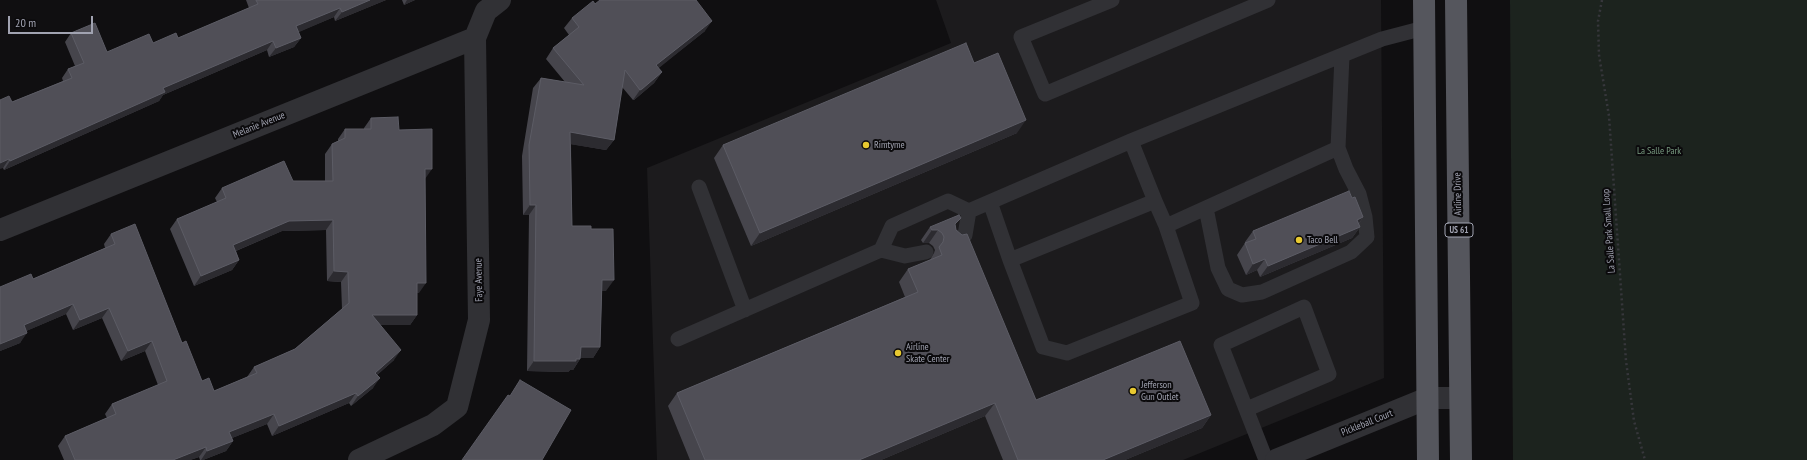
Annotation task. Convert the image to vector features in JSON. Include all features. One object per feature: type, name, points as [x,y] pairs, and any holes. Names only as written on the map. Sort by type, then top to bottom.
[{"type":"highway","points":[[1424,0],[1428,460]]},
{"type":"highway","name":"Airline Drive","points":[[1456,0],[1461,460]]},
{"type":"street","points":[[474,38],[486,11],[500,0]]},
{"type":"street","name":"Melanie Avenue","points":[[0,230],[474,38]]},
{"type":"street","name":"Faye Avenue","points":[[359,460],[433,425],[457,407],[479,320],[474,38]]},
{"type":"street","name":"Pickleball Court","points":[[1276,460],[1428,398],[1460,398]]},
{"type":"lane","points":[[1112,0],[1021,37],[1045,94],[1268,0]]},
{"type":"lane","points":[[881,250],[892,226],[948,201],[969,211],[1131,141],[1387,37],[1424,28]]},
{"type":"lane","points":[[1206,208],[1218,268],[1228,289],[1242,295],[1262,292],[1351,252],[1367,237],[1365,217],[1359,194],[1346,169],[1338,148],[1342,56]]},
{"type":"lane","points":[[990,202],[1043,347],[1067,353],[1192,303],[1166,226],[1131,141]]},
{"type":"lane","points":[[1166,226],[1338,148]]},
{"type":"lane","points":[[699,187],[745,310]]},
{"type":"lane","points":[[1010,260],[1155,201]]},
{"type":"lane","points":[[955,239],[965,235],[969,211]]},
{"type":"lane","points":[[678,339],[881,250],[905,256],[926,252]]},
{"type":"lane","points":[[1247,409],[1329,374],[1304,307],[1221,345],[1266,460]]},
{"type":"path","name":"La Salle Park Small Loop","points":[[1602,0],[1598,21],[1599,55],[1609,116],[1626,361],[1634,421],[1645,460]]},
{"type":"shaded area","points":[[936,0],[1381,0],[1384,378],[1183,460],[657,460],[647,168],[951,43]]},
{"type":"green space","name":"La Salle Park","points":[[1510,0],[1807,0],[1807,460],[1513,460]]},
{"type":"building","points":[[256,0],[370,0],[342,12],[340,8],[296,26],[301,38],[276,48],[273,41],[163,88],[165,92],[10,161],[9,159],[0,163],[0,100],[9,96],[12,102],[72,78],[68,69],[84,63],[71,33],[95,23],[107,52],[149,34],[153,43],[176,33],[178,38],[258,4]]},
{"type":"building","points":[[600,0],[696,0],[712,21],[656,65],[662,72],[642,89],[640,90],[625,70],[614,140],[570,132],[572,226],[591,226],[591,229],[613,229],[614,280],[602,280],[600,347],[581,347],[580,359],[576,359],[576,361],[534,361],[536,205],[530,205],[529,145],[541,78],[584,85],[553,48],[579,27],[572,18],[593,1],[595,4]]},
{"type":"building","name":"Rimtyme","points":[[966,43],[974,63],[998,53],[1026,120],[760,233],[723,145]]},
{"type":"building","points":[[398,117],[399,130],[432,129],[432,169],[425,169],[426,283],[417,283],[417,315],[372,315],[401,350],[375,373],[380,378],[358,396],[356,393],[279,426],[274,414],[229,432],[233,441],[207,451],[206,447],[173,460],[75,460],[65,436],[116,414],[112,404],[167,381],[152,341],[128,351],[109,308],[80,320],[73,304],[24,325],[27,333],[0,344],[0,287],[31,274],[33,279],[115,244],[111,234],[135,224],[182,343],[186,341],[202,381],[209,378],[214,391],[257,373],[254,367],[295,349],[349,303],[348,272],[334,271],[333,220],[289,221],[233,245],[239,260],[201,276],[177,219],[226,198],[222,188],[284,161],[293,181],[333,181],[332,144],[345,138],[345,129],[371,129],[371,118]]},
{"type":"building","name":"Taco Bell","points":[[1349,191],[1352,198],[1355,197],[1363,217],[1357,220],[1360,227],[1268,266],[1265,259],[1253,264],[1245,243],[1256,239],[1253,231]]},
{"type":"building","name":"Airline Skate Center","points":[[959,215],[961,218],[955,224],[956,230],[962,235],[967,234],[1036,400],[1180,341],[1211,415],[1103,460],[1018,460],[995,403],[859,460],[705,460],[677,393],[918,292],[908,269],[942,255],[939,247],[943,242],[944,237],[938,230],[932,230],[930,227]]},
{"type":"building","points":[[520,380],[571,410],[542,460],[462,460],[508,395],[510,396]]},
{"type":"place","name":"Rimtyme","points":[[866,145]]},
{"type":"place","name":"Taco Bell","points":[[1299,240]]},
{"type":"place","name":"Airline Skate Center","points":[[898,353]]},
{"type":"place","name":"Jefferson Gun Outlet","points":[[1133,391]]}]
